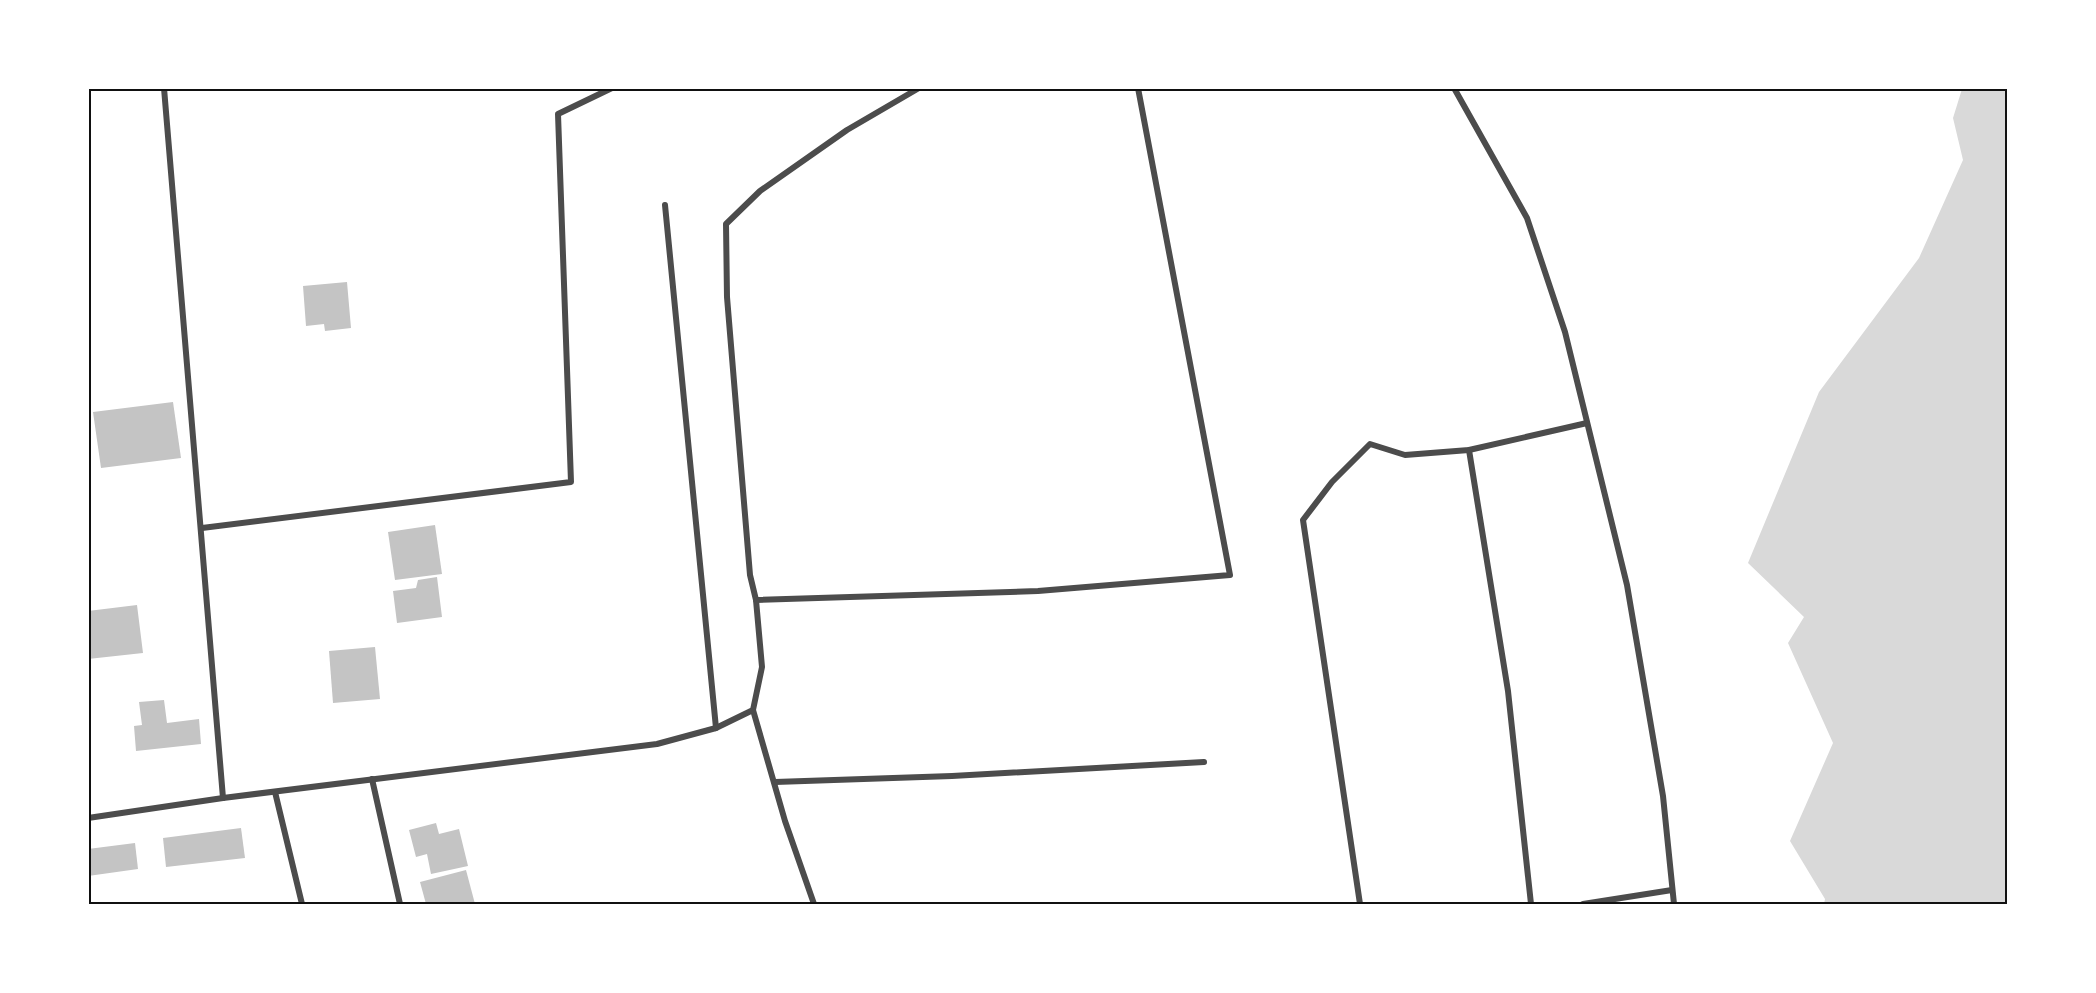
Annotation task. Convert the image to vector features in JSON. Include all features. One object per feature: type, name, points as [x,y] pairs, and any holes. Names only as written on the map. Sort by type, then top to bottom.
[{"type":"street","points":[[164,88],[224,798]]},
{"type":"street","points":[[202,528],[571,482],[558,114],[612,88]]},
{"type":"street","points":[[814,904],[785,821],[753,711],[762,667],[756,600],[750,574],[727,297],[726,224],[760,191],[847,130],[919,88]]},
{"type":"street","points":[[756,600],[1038,591],[1230,575],[1138,88]]},
{"type":"street","points":[[1454,88],[1527,218],[1565,332],[1627,585],[1663,796],[1674,904]]},
{"type":"street","points":[[664,205],[716,728]]},
{"type":"street","points":[[1360,904],[1303,520],[1332,482],[1370,444],[1405,456],[1469,450],[1587,423]]},
{"type":"street","points":[[1469,450],[1508,691],[1531,904]]},
{"type":"street","points":[[88,818],[224,798],[657,744],[716,728],[753,711]]},
{"type":"street","points":[[775,782],[1204,762]]},
{"type":"street","points":[[372,779],[400,904]]},
{"type":"street","points":[[275,792],[302,904]]},
{"type":"street","points":[[1583,904],[1672,890]]},
{"type":"shaded area","points":[[1962,89],[2007,89],[2007,904],[1824,904],[1825,899],[1790,841],[1833,743],[1788,643],[1804,617],[1748,563],[1819,392],[1919,258],[1963,160],[1953,118]]},
{"type":"building","points":[[347,282],[351,328],[325,331],[324,324],[306,326],[303,286]]},
{"type":"building","points":[[173,402],[181,458],[101,468],[93,412]]},
{"type":"building","points":[[435,525],[442,574],[395,580],[388,532]]},
{"type":"building","points":[[437,577],[442,617],[397,623],[393,591],[416,588],[418,580]]},
{"type":"building","points":[[137,605],[143,653],[88,659],[88,611]]},
{"type":"building","points":[[375,647],[380,699],[333,703],[329,651]]},
{"type":"building","points":[[164,700],[167,723],[199,719],[201,744],[136,751],[134,726],[142,725],[139,702]]},
{"type":"building","points":[[436,823],[439,834],[459,829],[468,866],[431,874],[427,854],[416,857],[409,830]]},
{"type":"building","points":[[241,828],[245,858],[166,867],[163,838]]},
{"type":"building","points":[[135,843],[138,869],[88,876],[88,849]]},
{"type":"building","points":[[466,870],[475,904],[426,904],[420,882]]}]
